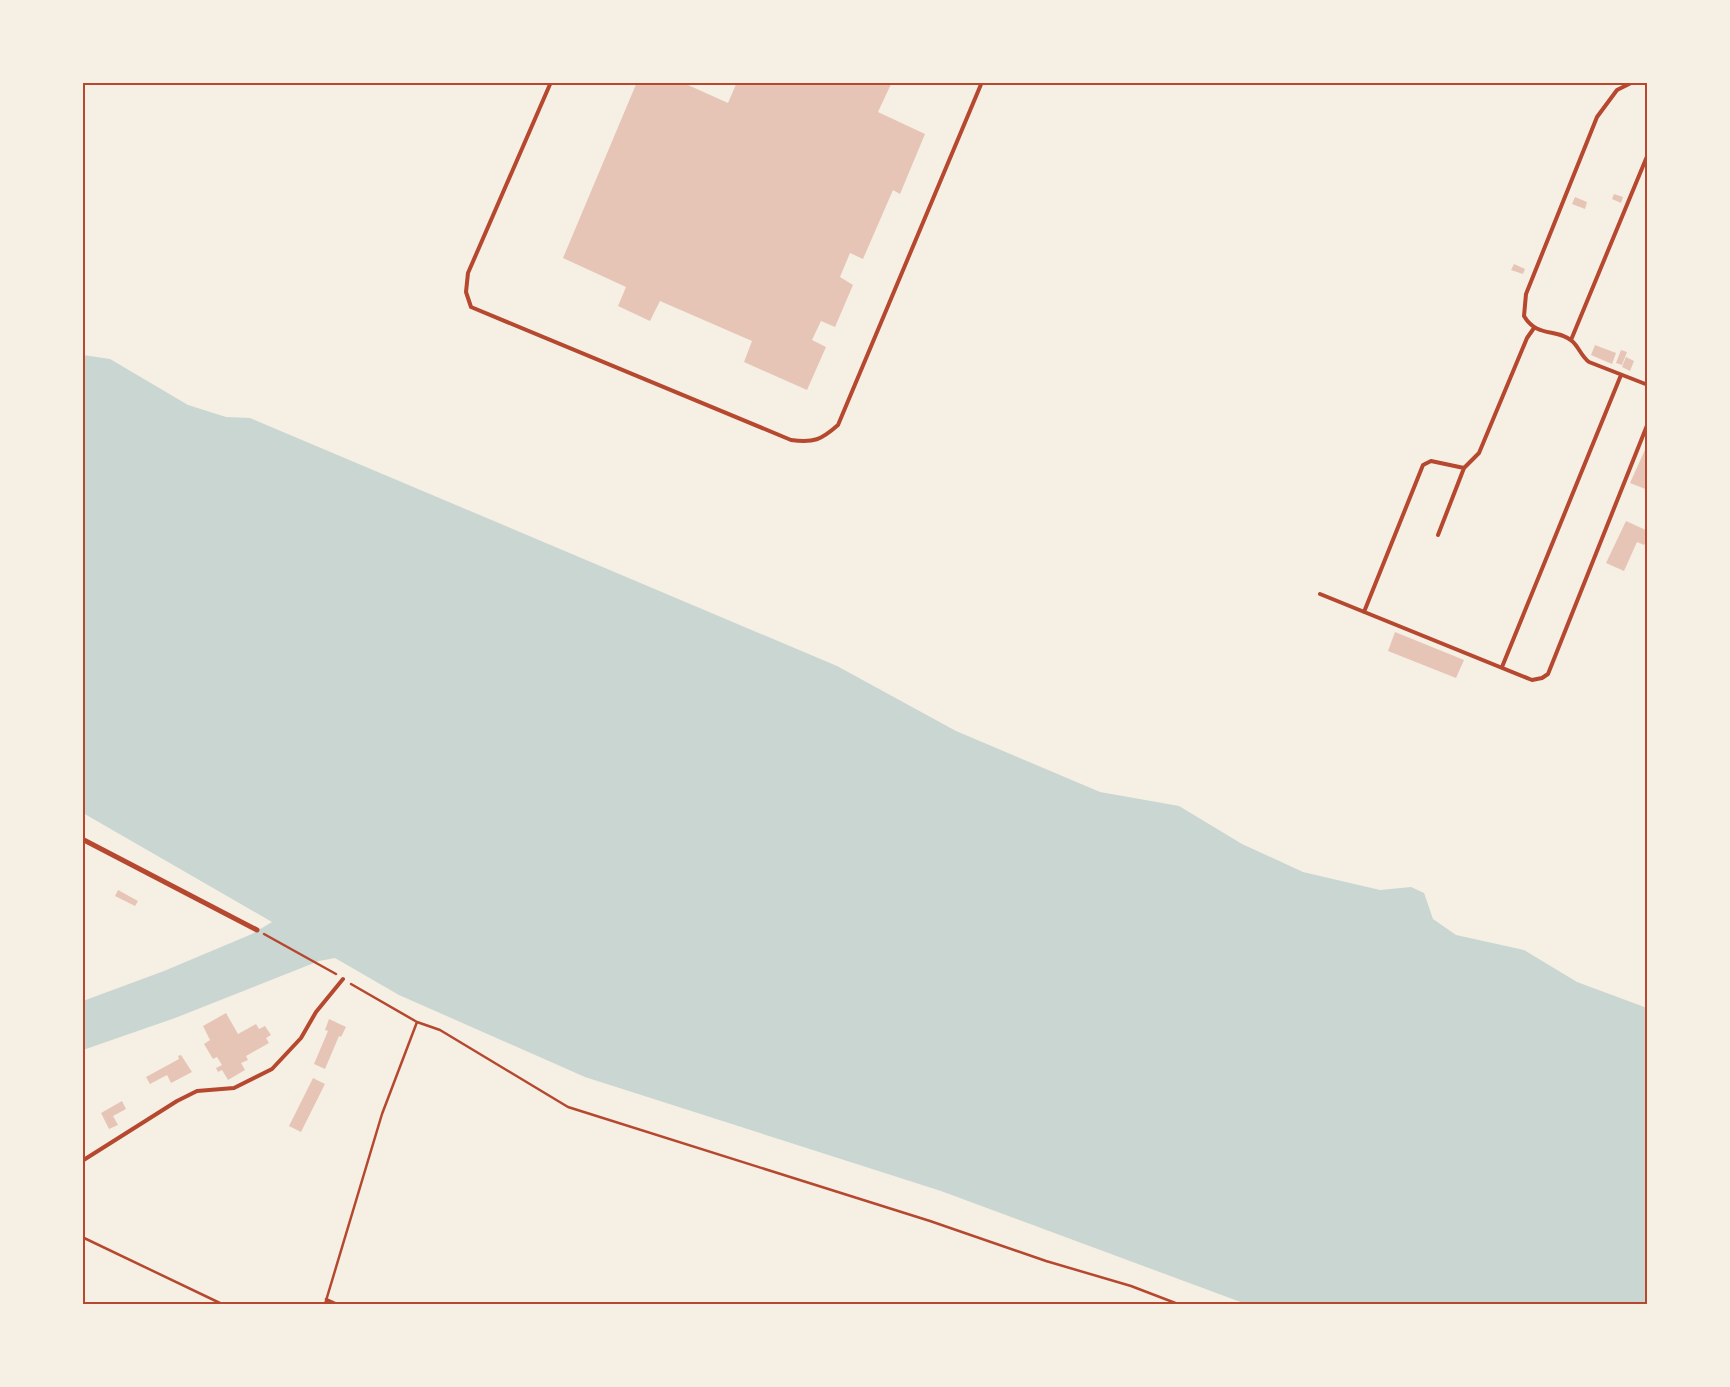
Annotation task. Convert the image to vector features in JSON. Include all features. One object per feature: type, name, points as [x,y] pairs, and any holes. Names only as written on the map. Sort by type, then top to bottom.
[{"type":"street","points":[[82,839],[256,930]]},
{"type":"lane","points":[[552,82],[468,273],[466,292],[471,307],[791,440],[808,442],[823,438],[838,425],[982,82]]},
{"type":"lane","points":[[1614,82],[1617,90]]},
{"type":"lane","points":[[1633,82],[1617,90],[1597,118],[1526,294],[1524,316],[1534,328],[1571,340],[1582,357],[1589,362],[1648,385]]},
{"type":"lane","points":[[1571,340],[1648,154]]},
{"type":"lane","points":[[1438,535],[1464,468],[1479,453],[1527,338],[1534,328]]},
{"type":"lane","points":[[1502,667],[1621,375]]},
{"type":"lane","points":[[1320,594],[1532,680],[1542,678],[1548,674],[1648,423]]},
{"type":"lane","points":[[1364,612],[1423,466],[1431,461],[1464,468]]},
{"type":"lane","points":[[82,1161],[176,1101],[197,1091],[234,1088],[272,1069],[300,1038],[324,1000],[343,979]]},
{"type":"path","points":[[256,930],[321,965],[417,1022],[440,1030],[568,1107],[930,1221],[1046,1261],[1131,1286],[1178,1304]]},
{"type":"path","points":[[325,1304],[382,1114],[417,1022]]},
{"type":"path","points":[[82,1237],[222,1304]]},
{"type":"path","points":[[326,1299],[337,1304]]},
{"type":"shaded area","points":[[83,355],[110,359],[188,405],[226,417],[250,418],[837,666],[956,731],[1100,792],[1179,806],[1242,844],[1303,872],[1380,890],[1411,887],[1424,893],[1433,919],[1456,935],[1524,950],[1577,982],[1647,1008],[1647,1304],[1246,1304],[941,1191],[585,1077],[399,995],[335,958],[319,961],[175,1018],[83,1050],[83,1001],[164,971],[252,934],[272,922],[83,813]]},
{"type":"building","points":[[637,82],[689,82],[688,85],[728,103],[737,82],[892,82],[878,112],[925,134],[900,194],[893,190],[863,259],[850,253],[840,277],[853,285],[835,327],[821,321],[812,340],[826,347],[807,390],[744,362],[752,341],[660,301],[650,321],[618,306],[626,287],[563,258]]},
{"type":"building","points":[[1614,194],[1623,197],[1621,203],[1612,199]]},
{"type":"building","points":[[1575,197],[1587,202],[1585,209],[1572,204]]},
{"type":"building","points":[[1514,264],[1525,269],[1523,274],[1511,270]]},
{"type":"building","points":[[1595,345],[1616,353],[1612,364],[1591,355]]},
{"type":"building","points":[[1621,350],[1627,352],[1622,365],[1616,363]]},
{"type":"building","points":[[1626,357],[1634,361],[1630,371],[1622,367]]},
{"type":"building","points":[[1648,443],[1648,490],[1630,483]]},
{"type":"building","points":[[1626,521],[1648,531],[1648,539],[1644,545],[1637,542],[1624,571],[1606,563]]},
{"type":"building","points":[[1395,632],[1464,660],[1456,678],[1388,651]]},
{"type":"building","points":[[118,890],[138,901],[135,906],[115,896]]},
{"type":"building","points":[[226,1013],[238,1034],[256,1024],[259,1029],[265,1026],[271,1035],[266,1038],[269,1043],[246,1056],[248,1060],[241,1063],[245,1070],[228,1080],[222,1070],[218,1072],[216,1068],[222,1065],[217,1057],[213,1059],[204,1044],[210,1040],[203,1026]]},
{"type":"building","points":[[329,1019],[346,1027],[341,1037],[339,1036],[325,1069],[314,1064],[328,1031],[325,1030]]},
{"type":"building","points":[[181,1055],[192,1072],[171,1083],[167,1075],[150,1084],[146,1077],[179,1059],[178,1056]]},
{"type":"building","points":[[313,1078],[325,1084],[301,1132],[289,1126]]},
{"type":"building","points":[[122,1101],[126,1109],[113,1116],[118,1125],[109,1129],[101,1113]]}]
